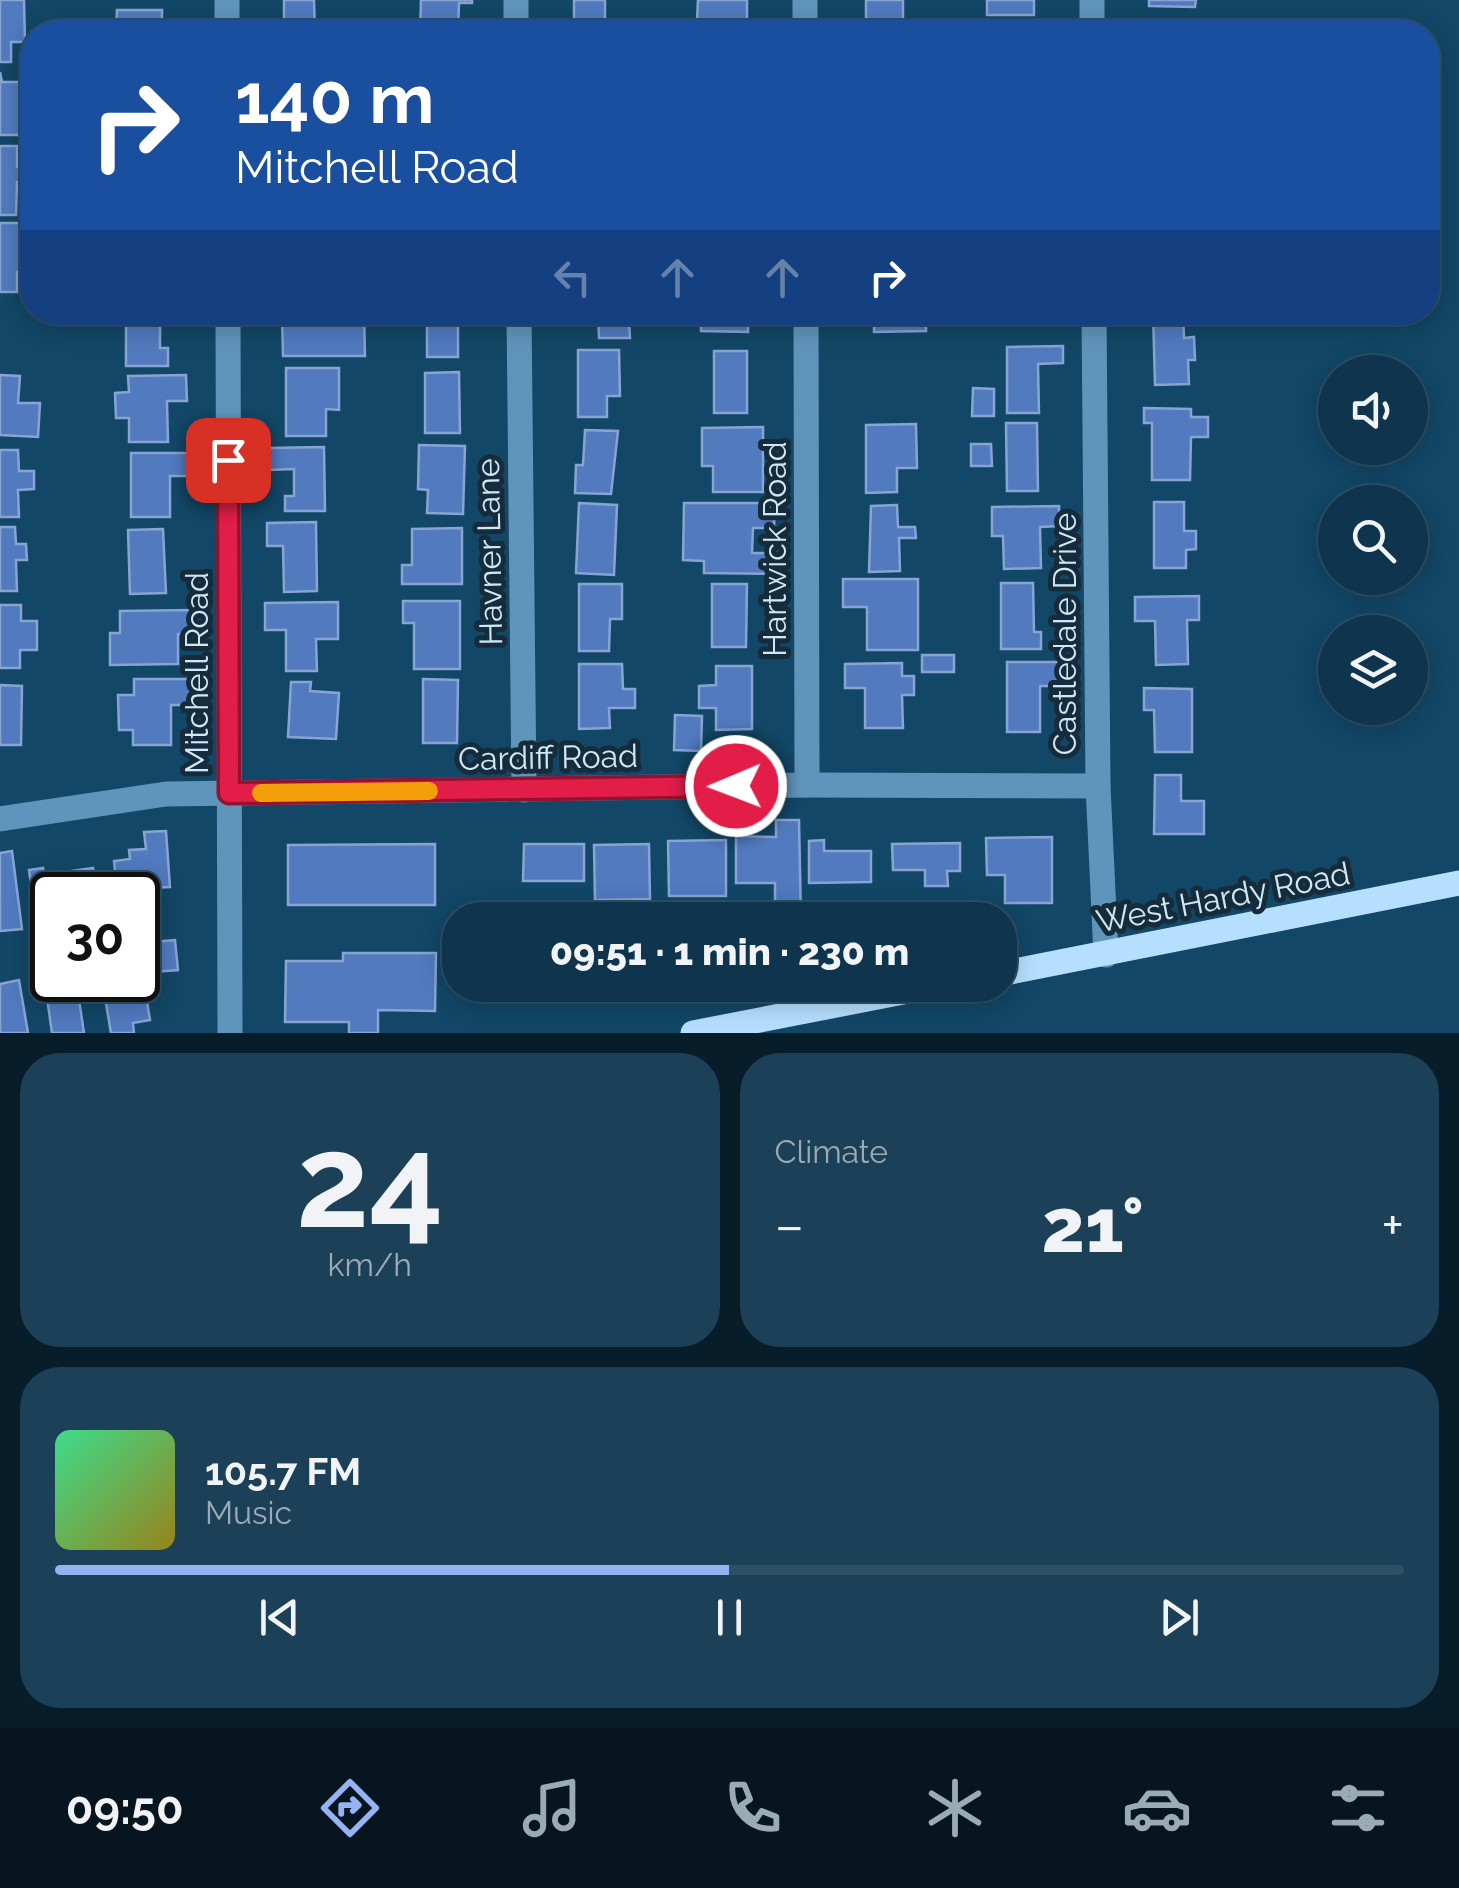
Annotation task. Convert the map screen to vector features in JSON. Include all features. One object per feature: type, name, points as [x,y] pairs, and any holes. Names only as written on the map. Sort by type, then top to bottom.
[{"type":"main road","name":"West Hardy Road","points":[[1017,971],[1459,883]]},
{"type":"main road","points":[[692,1033],[851,1002]]},
{"type":"street","name":"Mitchell Road","points":[[228,325],[230,1033]]},
{"type":"street","name":"Havner Lane","points":[[519,325],[524,790]]},
{"type":"street","name":"Hartwick Road","points":[[806,325],[807,785]]},
{"type":"street","name":"Castledale Drive","points":[[1094,325],[1098,786],[1106,954]]},
{"type":"street","name":"Cardiff Road","points":[[0,819],[166,794],[807,785],[1098,786]]},
{"type":"building","points":[[0,0],[24,0],[20,42],[11,42],[11,62],[0,62]]},
{"type":"building","points":[[284,0],[314,0],[315,20],[284,20]]},
{"type":"building","points":[[421,0],[472,0],[459,3],[458,20],[420,20]]},
{"type":"building","points":[[574,0],[605,0],[605,20],[574,20]]},
{"type":"building","points":[[698,0],[747,0],[747,20],[697,20]]},
{"type":"building","points":[[866,0],[903,0],[903,20],[866,20]]},
{"type":"building","points":[[987,0],[1034,0],[1034,15],[987,15]]},
{"type":"building","points":[[1149,0],[1196,0],[1195,7],[1149,6]]},
{"type":"building","points":[[117,10],[162,10],[162,20],[117,20]]},
{"type":"building","points":[[0,72],[2,82],[20,82],[20,135],[0,135]]},
{"type":"building","points":[[0,146],[17,146],[20,182],[16,215],[0,215]]},
{"type":"building","points":[[0,223],[20,223],[17,292],[0,292]]},
{"type":"building","points":[[126,325],[160,325],[160,348],[168,348],[168,366],[126,366]]},
{"type":"building","points":[[282,325],[364,325],[365,356],[283,356]]},
{"type":"building","points":[[427,325],[458,325],[458,357],[427,357]]},
{"type":"building","points":[[598,325],[629,325],[630,338],[599,338]]},
{"type":"building","points":[[701,325],[748,325],[748,332],[701,331]]},
{"type":"building","points":[[874,325],[926,325],[926,331],[874,332]]},
{"type":"building","points":[[1153,325],[1184,325],[1184,338],[1194,337],[1195,360],[1188,360],[1189,384],[1155,385]]},
{"type":"building","points":[[1063,346],[1063,363],[1038,364],[1039,413],[1007,413],[1007,347]]},
{"type":"building","points":[[578,350],[619,350],[620,396],[607,396],[607,417],[578,417]]},
{"type":"building","points":[[714,351],[747,351],[747,413],[714,413]]},
{"type":"building","points":[[286,368],[339,368],[339,410],[326,409],[326,436],[286,436]]},
{"type":"building","points":[[459,372],[460,433],[425,433],[425,373]]},
{"type":"building","points":[[0,375],[20,376],[18,403],[40,403],[38,437],[0,435]]},
{"type":"building","points":[[186,375],[187,401],[167,401],[168,442],[129,442],[129,418],[116,418],[115,393],[129,392],[128,376]]},
{"type":"building","points":[[973,388],[994,389],[994,416],[972,416]]},
{"type":"building","points":[[1144,408],[1191,409],[1191,417],[1208,417],[1208,437],[1191,437],[1190,480],[1152,480],[1152,423],[1144,423]]},
{"type":"building","points":[[1006,423],[1037,423],[1038,491],[1007,491]]},
{"type":"building","points":[[916,424],[917,468],[897,468],[897,492],[866,493],[866,425]]},
{"type":"building","points":[[763,427],[763,492],[713,492],[713,466],[702,466],[702,428]]},
{"type":"building","points":[[585,430],[618,431],[611,494],[575,493],[576,465],[583,465]]},
{"type":"building","points":[[971,444],[991,444],[992,466],[971,466]]},
{"type":"building","points":[[419,445],[465,446],[463,514],[427,513],[428,490],[418,489]]},
{"type":"building","points":[[324,447],[325,511],[285,511],[285,496],[294,496],[294,469],[268,470],[268,448]]},
{"type":"building","points":[[0,450],[18,450],[19,471],[34,471],[34,489],[18,490],[19,517],[0,517]]},
{"type":"building","points":[[131,453],[191,453],[191,476],[170,476],[170,517],[131,517]]},
{"type":"building","points":[[1154,502],[1184,502],[1184,531],[1196,531],[1196,549],[1186,550],[1186,568],[1154,568]]},
{"type":"building","points":[[579,503],[617,505],[614,575],[576,573]]},
{"type":"building","points":[[684,503],[775,503],[774,528],[753,528],[752,553],[775,553],[775,574],[704,573],[704,561],[683,560]]},
{"type":"building","points":[[897,505],[898,527],[915,527],[916,538],[899,538],[900,571],[869,572],[871,506]]},
{"type":"building","points":[[1059,506],[1059,526],[1040,527],[1041,568],[1004,569],[1003,536],[992,536],[992,507]]},
{"type":"building","points":[[316,522],[317,591],[284,592],[283,546],[267,546],[267,523]]},
{"type":"building","points":[[0,527],[15,527],[16,544],[26,544],[27,560],[16,560],[17,591],[0,591]]},
{"type":"building","points":[[462,528],[462,584],[402,584],[402,565],[412,565],[412,529]]},
{"type":"building","points":[[163,529],[166,593],[130,594],[128,530]]},
{"type":"building","points":[[843,579],[918,579],[918,650],[867,650],[867,607],[843,607]]},
{"type":"building","points":[[1001,583],[1033,583],[1034,632],[1041,632],[1041,649],[1001,649]]},
{"type":"building","points":[[579,584],[622,584],[622,619],[610,619],[609,651],[579,651]]},
{"type":"building","points":[[712,584],[747,584],[746,647],[712,647]]},
{"type":"building","points":[[1199,596],[1199,620],[1187,620],[1188,664],[1156,665],[1155,621],[1135,621],[1135,597]]},
{"type":"building","points":[[403,601],[460,601],[460,669],[414,669],[414,623],[403,623]]},
{"type":"building","points":[[338,602],[338,639],[316,639],[317,671],[286,671],[286,630],[265,630],[265,603]]},
{"type":"building","points":[[0,605],[21,605],[21,621],[37,621],[37,650],[20,650],[20,668],[0,668]]},
{"type":"building","points":[[193,610],[194,634],[178,634],[178,664],[110,665],[110,633],[120,633],[120,611]]},
{"type":"building","points":[[922,655],[954,655],[954,672],[922,672]]},
{"type":"building","points":[[1007,662],[1063,662],[1063,686],[1040,686],[1040,732],[1007,732]]},
{"type":"building","points":[[902,663],[902,676],[914,676],[914,695],[902,695],[903,728],[865,728],[865,688],[845,688],[845,664]]},
{"type":"building","points":[[579,664],[622,664],[623,689],[635,689],[635,708],[609,708],[610,728],[579,729]]},
{"type":"building","points":[[716,666],[752,666],[752,729],[716,730],[716,708],[699,708],[699,686],[716,685]]},
{"type":"building","points":[[134,679],[191,679],[191,705],[171,705],[171,745],[133,745],[133,730],[119,730],[118,695],[134,695]]},
{"type":"building","points":[[423,679],[458,680],[457,743],[423,743]]},
{"type":"building","points":[[291,682],[311,682],[310,691],[339,693],[336,739],[288,737]]},
{"type":"building","points":[[0,685],[22,686],[21,745],[0,745]]},
{"type":"building","points":[[1144,688],[1192,689],[1192,752],[1155,752],[1154,710],[1144,710]]},
{"type":"building","points":[[675,715],[702,716],[701,751],[674,750]]},
{"type":"building","points":[[1155,775],[1181,775],[1181,801],[1204,801],[1204,834],[1154,834]]},
{"type":"building","points":[[776,820],[799,820],[801,902],[775,902],[775,883],[736,883],[736,836],[776,837]]},
{"type":"building","points":[[166,831],[170,887],[160,887],[160,872],[115,872],[114,861],[130,859],[129,850],[146,849],[144,832]]},
{"type":"building","points":[[1052,837],[1052,903],[1005,902],[1005,875],[987,875],[986,838]]},
{"type":"building","points":[[726,840],[726,896],[669,896],[668,841]]},
{"type":"building","points":[[824,840],[824,851],[871,851],[871,882],[809,883],[809,841]]},
{"type":"building","points":[[960,843],[960,871],[947,871],[948,886],[925,886],[925,870],[893,870],[892,844]]},
{"type":"building","points":[[435,844],[435,905],[288,905],[288,845]]},
{"type":"building","points":[[524,844],[584,844],[584,881],[523,881]]},
{"type":"building","points":[[649,844],[650,899],[595,900],[594,845]]},
{"type":"building","points":[[12,851],[22,929],[0,931],[0,853]]},
{"type":"building","points":[[175,940],[178,970],[160,971],[160,941]]},
{"type":"building","points":[[343,953],[436,953],[435,1011],[378,1010],[378,1033],[349,1033],[349,1022],[285,1022],[286,961],[343,961]]},
{"type":"building","points":[[19,980],[28,1033],[0,1033],[0,984]]},
{"type":"building","points":[[48,1002],[79,1002],[84,1033],[52,1033]]},
{"type":"building","points":[[106,1002],[147,1002],[150,1020],[133,1023],[134,1033],[111,1033]]},
{"type":"slow traffic","points":[[261,793],[429,791]]},
{"type":"route","points":[[228,460],[229,793],[736,786]]}]
